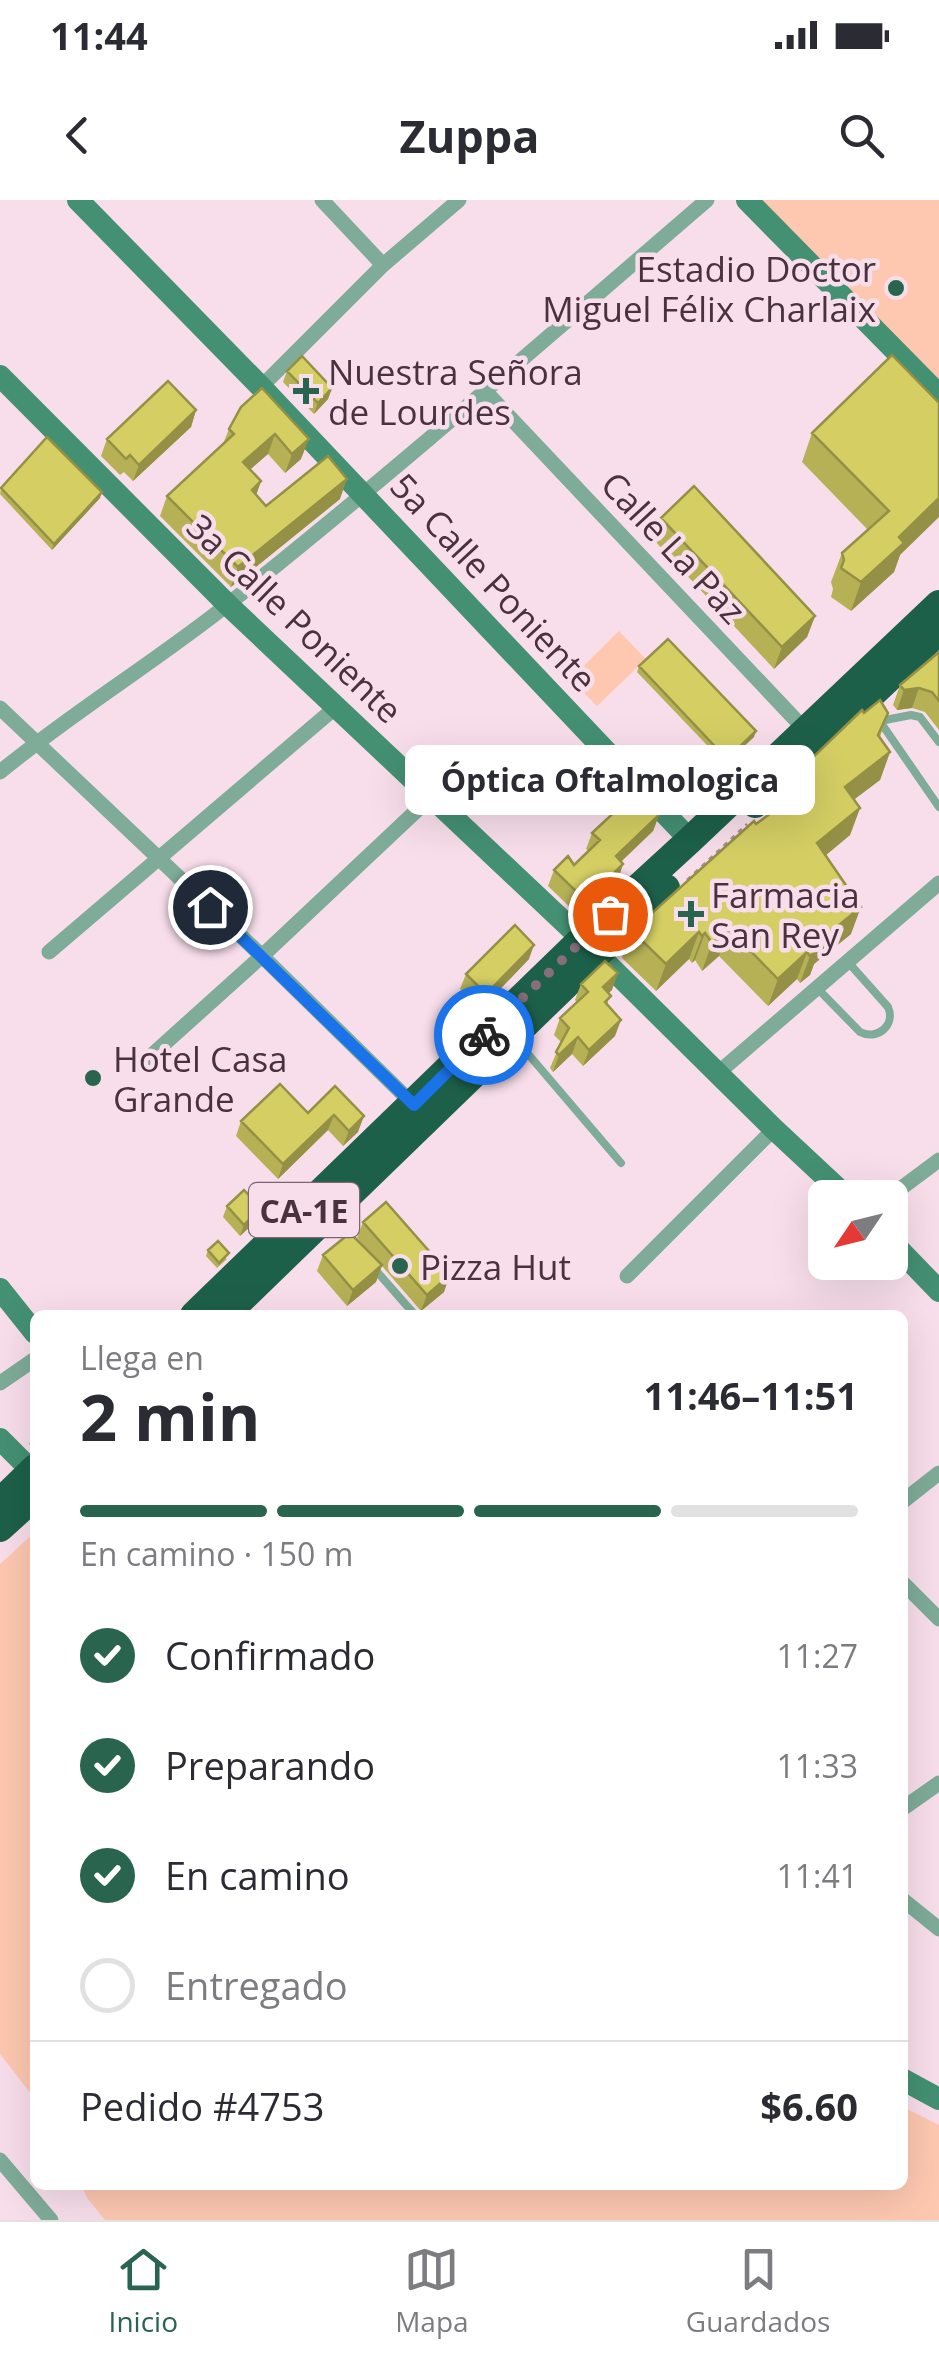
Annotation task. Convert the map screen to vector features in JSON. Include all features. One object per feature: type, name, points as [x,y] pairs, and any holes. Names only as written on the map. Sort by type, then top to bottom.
[{"type":"highway","name":"CA-1E","points":[[230,1310],[329,1213],[421,1112],[812,737],[939,604]]},
{"type":"highway","name":"CA-1E","points":[[200,1310],[421,1112],[515,1034],[590,946],[690,840],[812,737],[873,711],[939,631]]},
{"type":"highway","points":[[0,1502],[30,1480]]},
{"type":"highway","points":[[0,1528],[30,1483]]},
{"type":"street","name":"5a Calle Poniente","points":[[78,200],[261,387],[690,840]]},
{"type":"street","points":[[322,200],[383,265]]},
{"type":"street","points":[[261,387],[383,265],[459,200]]},
{"type":"street","points":[[0,772],[228,604],[707,200]]},
{"type":"street","points":[[747,200],[939,394]]},
{"type":"street","name":"3a Calle Poniente","points":[[0,376],[228,604],[590,946],[829,1180]]},
{"type":"street","name":"Calle La Paz","points":[[485,391],[812,737]]},
{"type":"street","points":[[49,952],[336,706]]},
{"type":"street","points":[[0,708],[421,1112]]},
{"type":"street","points":[[143,1063],[430,798]]},
{"type":"street","points":[[718,1072],[939,884]]},
{"type":"street","points":[[626,1276],[774,1128]]},
{"type":"street","points":[[908,1183],[939,1160]]},
{"type":"street","points":[[908,1259],[939,1292]]},
{"type":"street","points":[[0,1290],[30,1327]]},
{"type":"street","points":[[0,1383],[30,1362]]},
{"type":"street","points":[[0,1438],[30,1472]]},
{"type":"street","points":[[908,1497],[939,1473]]},
{"type":"street","points":[[908,1588],[939,1619]]},
{"type":"street","points":[[908,1805],[939,1783]]},
{"type":"street","points":[[908,1905],[939,1929]]},
{"type":"street","points":[[908,2081],[937,2096]]},
{"type":"street","points":[[0,2160],[51,2220]]},
{"type":"lane","points":[[873,711],[920,717],[939,742]]},
{"type":"lane","points":[[873,711],[939,807]]},
{"type":"lane","points":[[818,988],[860,1032],[867,1036],[884,1029],[892,1016],[888,1007],[848,962]]},
{"type":"lane","points":[[515,1034],[620,1163]]},
{"type":"lane","points":[[329,1213],[411,1310]]},
{"type":"shaded area","name":"Estadio Doctor Miguel Félix Charlaix","points":[[761,200],[939,200],[939,381]]},
{"type":"shaded area","points":[[619,631],[646,659],[597,706],[570,679]]},
{"type":"shaded area","points":[[30,1537],[30,2093],[0,2054],[0,1564]]},
{"type":"shaded area","points":[[908,2110],[939,2125],[939,2220],[105,2220],[84,2190],[908,2190]]},
{"type":"building","points":[[892,355],[939,403],[939,498],[899,537],[904,543],[861,582],[841,568],[842,553],[889,511],[812,433]]},
{"type":"building","points":[[302,356],[332,388],[318,403],[287,371]]},
{"type":"building","points":[[168,381],[196,410],[139,465],[130,455],[126,459],[107,439]]},
{"type":"building","points":[[262,388],[309,439],[292,454],[275,434],[243,462],[261,481],[252,490],[266,506],[328,456],[347,479],[238,567],[167,496],[234,434],[229,429],[241,407]]},
{"type":"building","points":[[47,437],[102,492],[54,544],[1,488]]},
{"type":"building","points":[[694,486],[815,616],[782,647],[661,518]]},
{"type":"building","points":[[668,639],[756,731],[727,759],[639,666]]},
{"type":"building","points":[[939,652],[939,701],[932,692],[919,688],[904,690],[900,685]]},
{"type":"building","points":[[880,700],[888,713],[878,735],[890,752],[845,787],[860,808],[817,843],[861,907],[817,943],[820,948],[810,956],[807,952],[778,979],[729,929],[712,943],[705,933],[702,936],[699,932],[666,964],[632,931],[754,821],[756,824],[786,802],[777,792],[862,710],[864,713]]},
{"type":"building","points":[[637,791],[659,815],[616,856],[623,864],[586,901],[554,870],[568,856],[574,865],[600,840],[592,833]]},
{"type":"building","points":[[515,925],[534,945],[486,994],[466,974]]},
{"type":"building","points":[[605,961],[618,973],[603,987],[611,996],[605,1002],[621,1020],[589,1050],[578,1037],[559,1055],[556,1052],[569,1028],[560,1018],[588,992],[581,984]]},
{"type":"building","points":[[280,1084],[308,1113],[335,1086],[364,1116],[349,1131],[334,1115],[283,1164],[241,1121]]},
{"type":"building","points":[[244,1190],[261,1208],[244,1225],[227,1206]]},
{"type":"building","points":[[386,1202],[450,1275],[427,1295],[363,1222]]},
{"type":"building","points":[[350,1233],[382,1265],[353,1290],[323,1255]]},
{"type":"building","points":[[218,1241],[229,1253],[219,1263],[208,1250]]},
{"type":"way so far","points":[[484,1035],[610,914]]},
{"type":"place","name":"Estadio Doctor Miguel Félix Charlaix","points":[[896,288]]},
{"type":"place","name":"Nuestra Señora de Lourdes","points":[[306,391]]},
{"type":"place","name":"Óptica Oftalmologica","points":[[610,914]]},
{"type":"place","name":"Farmacia San Rey","points":[[691,914]]},
{"type":"place","name":"Hotel Casa Grande","points":[[93,1078]]},
{"type":"place","name":"Pizza Hut","points":[[400,1266]]},
{"type":"route","points":[[210,907],[414,1105],[484,1035]]}]
